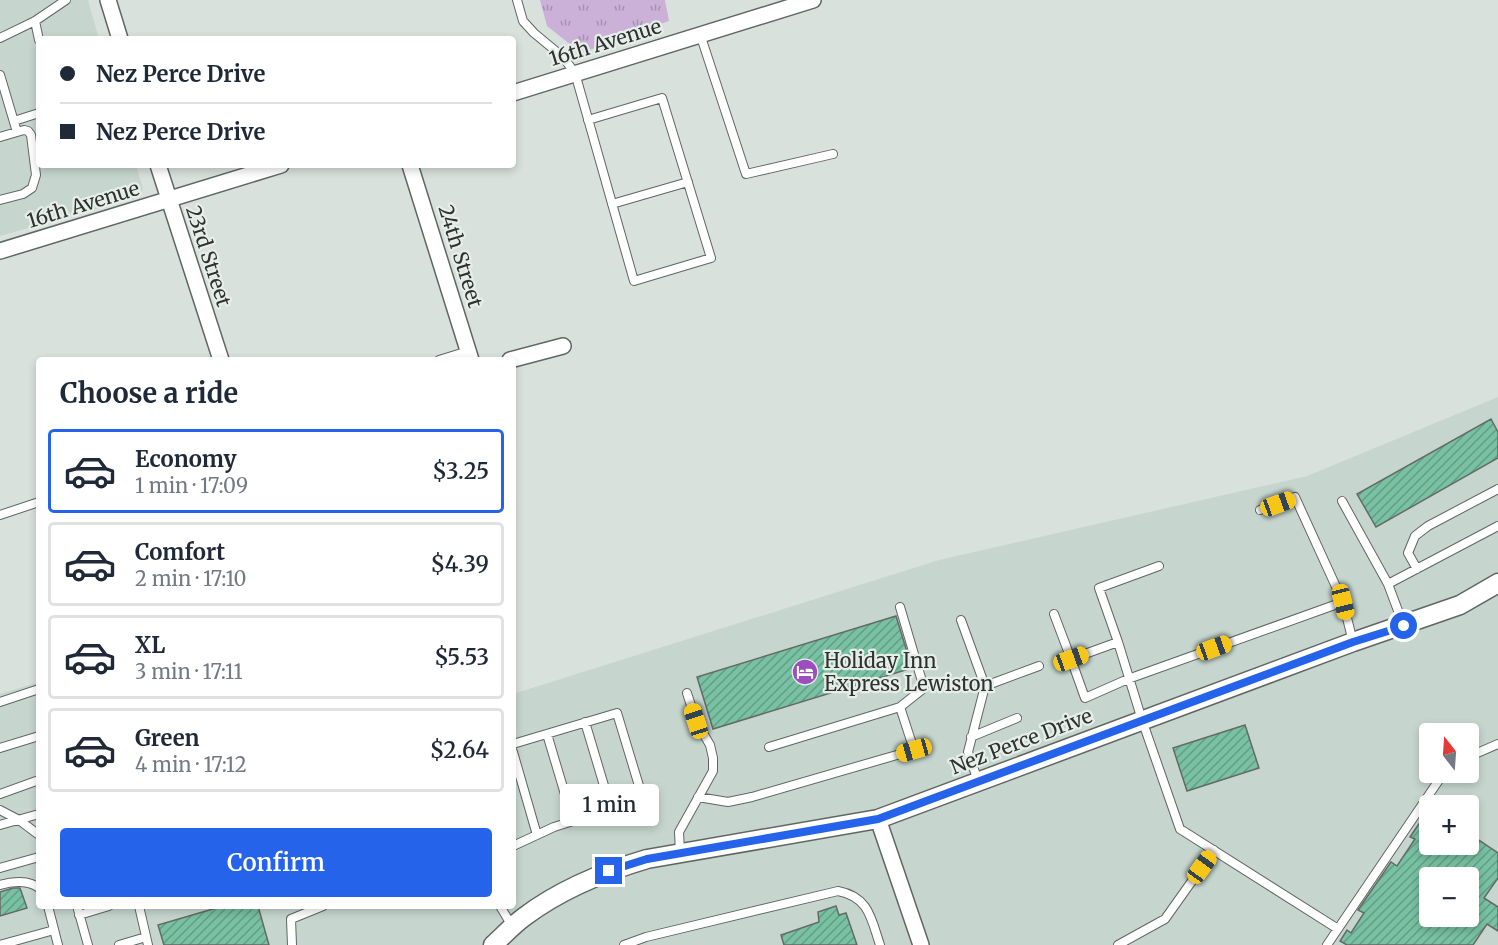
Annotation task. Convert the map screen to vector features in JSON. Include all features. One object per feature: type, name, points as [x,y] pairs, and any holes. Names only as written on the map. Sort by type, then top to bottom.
[{"type":"street","points":[[108,0],[119,36]]},
{"type":"street","name":"16th Avenue","points":[[516,92],[813,0]]},
{"type":"street","name":"23rd Street","points":[[159,168],[220,357]]},
{"type":"street","name":"16th Avenue","points":[[0,251],[271,168]]},
{"type":"street","name":"24th Street","points":[[411,168],[470,355]]},
{"type":"street","points":[[516,358],[563,346]]},
{"type":"street","name":"Nez Perce Drive","points":[[493,945],[545,902],[596,876],[647,859],[878,819],[1353,642],[1460,605],[1498,583]]},
{"type":"street","points":[[878,819],[921,945]]},
{"type":"lane","points":[[0,38],[35,21],[66,0]]},
{"type":"lane","points":[[517,0],[523,21],[562,57],[574,73],[634,282],[711,258],[662,98],[588,120]]},
{"type":"lane","points":[[35,21],[38,36]]},
{"type":"lane","points":[[700,34],[746,174],[833,154]]},
{"type":"lane","points":[[0,75],[18,132]]},
{"type":"lane","points":[[14,121],[36,114]]},
{"type":"lane","points":[[0,137],[24,130],[28,131],[31,135],[36,175],[32,188],[23,194],[0,200]]},
{"type":"lane","points":[[612,204],[688,182]]},
{"type":"lane","points":[[1417,569],[1408,553],[1416,536],[1428,526],[1498,489]]},
{"type":"lane","points":[[1260,510],[1295,497],[1343,602],[1353,642]]},
{"type":"lane","points":[[1342,501],[1389,584],[1404,626]]},
{"type":"lane","points":[[0,515],[36,503]]},
{"type":"lane","points":[[1389,584],[1498,526]]},
{"type":"lane","points":[[1159,566],[1099,588],[1118,642],[1128,680],[1180,829],[1338,929]]},
{"type":"lane","points":[[1054,614],[1085,698],[1128,680],[1343,602]]},
{"type":"lane","points":[[769,747],[900,707],[924,688],[900,607]]},
{"type":"lane","points":[[961,620],[985,686],[968,752],[978,781]]},
{"type":"lane","points":[[1071,659],[1118,642]]},
{"type":"lane","points":[[985,686],[1039,666]]},
{"type":"lane","points":[[0,702],[36,690]]},
{"type":"lane","points":[[680,854],[679,832],[713,771],[710,745],[696,721],[687,693]]},
{"type":"lane","points":[[698,797],[728,802],[752,797],[914,750],[900,707]]},
{"type":"lane","points":[[516,743],[617,713],[643,799],[554,827],[516,845]]},
{"type":"lane","points":[[971,737],[1017,718]]},
{"type":"lane","points":[[585,722],[611,809]]},
{"type":"lane","points":[[547,734],[573,821]]},
{"type":"lane","points":[[0,748],[36,737]]},
{"type":"lane","points":[[1479,752],[1498,744]]},
{"type":"lane","points":[[516,762],[537,835]]},
{"type":"lane","points":[[0,794],[36,781]]},
{"type":"lane","points":[[1327,945],[1437,783]]},
{"type":"lane","points":[[0,810],[36,833]]},
{"type":"lane","points":[[0,825],[36,815]]},
{"type":"lane","points":[[1118,945],[1165,918],[1214,850]]},
{"type":"lane","points":[[0,868],[36,858]]},
{"type":"lane","points":[[0,885],[26,882],[36,885]]},
{"type":"lane","points":[[624,945],[646,937],[838,891],[848,893],[863,903],[880,945]]},
{"type":"lane","points":[[49,909],[58,945]]},
{"type":"lane","points":[[78,909],[88,945]]},
{"type":"lane","points":[[79,915],[99,909]]},
{"type":"lane","points":[[119,945],[147,941],[139,909]]},
{"type":"lane","points":[[292,945],[291,919],[316,909]]},
{"type":"lane","points":[[502,909],[513,927]]},
{"type":"lane","points":[[0,945],[54,930]]},
{"type":"shaded area","points":[[0,0],[88,0],[98,36],[36,36],[36,168],[137,168],[143,189],[139,197],[0,236]]},
{"type":"shaded area","points":[[1498,397],[1498,945],[0,945],[0,694],[36,683],[36,909],[516,909],[516,693],[939,560],[1307,476]]},
{"type":"green space","points":[[540,0],[665,0],[669,21],[581,53],[547,26]]},
{"type":"building","points":[[1491,419],[1498,432],[1498,458],[1376,527],[1357,494]]},
{"type":"building","name":"Holiday Inn Express Lewiston","points":[[896,616],[912,668],[713,729],[697,677]]},
{"type":"building","points":[[1245,725],[1259,768],[1187,791],[1173,748]]},
{"type":"building","points":[[1419,824],[1419,855],[1479,855],[1479,840],[1498,853],[1498,878],[1484,898],[1498,907],[1498,931],[1487,924],[1473,945],[1347,945],[1340,941],[1347,930],[1351,933],[1364,913],[1358,910],[1391,862],[1397,866],[1415,839],[1410,837]]},
{"type":"building","points":[[20,888],[27,908],[0,916],[0,892]]},
{"type":"building","points":[[836,906],[839,915],[846,913],[857,945],[784,945],[781,935],[819,922],[818,912]]},
{"type":"building","points":[[213,909],[259,909],[269,945],[164,945],[158,925]]},
{"type":"place","name":"Holiday Inn Express Lewiston","points":[[805,672]]},
{"type":"route","points":[[609,871],[647,859],[878,819],[1353,642],[1404,626]]}]
